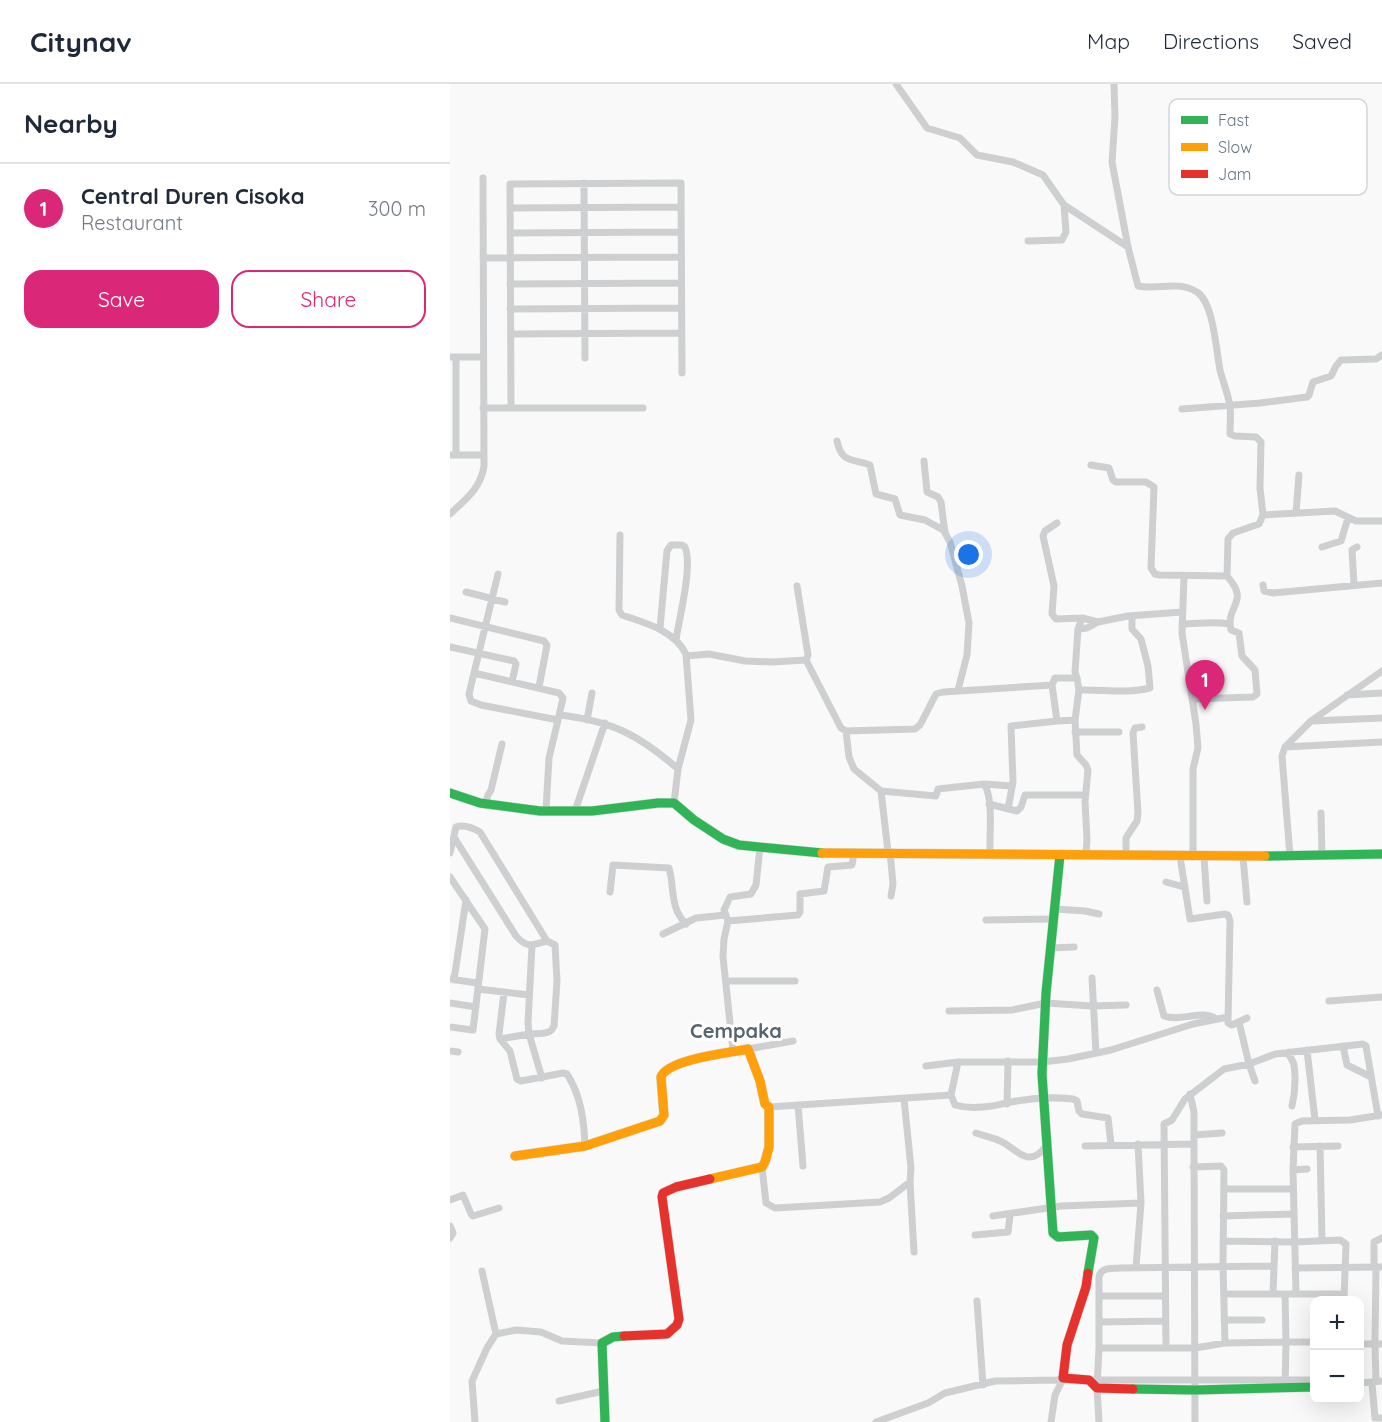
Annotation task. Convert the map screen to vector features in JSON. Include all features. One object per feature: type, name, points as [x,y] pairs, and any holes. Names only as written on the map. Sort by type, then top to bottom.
[{"type":"street","points":[[896,84],[927,128],[960,138],[978,155],[1013,162],[1043,175],[1064,205],[1128,247]]},
{"type":"street","points":[[1114,84],[1115,117],[1112,162],[1138,286],[1147,288],[1180,285],[1198,292],[1204,299],[1230,405],[1230,434],[1256,437],[1261,442],[1260,488],[1263,515],[1259,524],[1233,533],[1228,539],[1227,576],[1235,585],[1238,596],[1229,624],[1231,630],[1239,634],[1245,660],[1255,668],[1257,694],[1253,697],[1192,699]]},
{"type":"street","points":[[450,514],[469,496],[480,482],[483,473],[483,178]]},
{"type":"street","points":[[584,183],[585,357]]},
{"type":"street","points":[[511,408],[510,184],[681,183],[682,373]]},
{"type":"street","points":[[1028,241],[1062,240],[1066,232],[1064,205]]},
{"type":"street","points":[[510,208],[681,207]]},
{"type":"street","points":[[510,233],[681,232]]},
{"type":"street","points":[[483,258],[681,257]]},
{"type":"street","points":[[510,284],[681,283]]},
{"type":"street","points":[[510,309],[681,308]]},
{"type":"street","points":[[511,334],[681,333]]},
{"type":"street","points":[[1182,409],[1307,397],[1313,382],[1331,376],[1341,360],[1376,359],[1382,355]]},
{"type":"street","points":[[483,357],[453,357],[453,455],[483,455]]},
{"type":"street","points":[[483,408],[643,408]]},
{"type":"street","points":[[837,441],[839,449],[846,458],[870,465],[876,494],[895,499],[900,515],[925,520],[945,531]]},
{"type":"street","points":[[924,461],[927,492],[938,497],[941,502],[945,531],[962,586],[969,624],[968,655],[958,690]]},
{"type":"street","points":[[1091,465],[1109,468],[1116,482],[1146,482],[1154,487],[1151,568],[1155,574],[1184,577],[1227,576]]},
{"type":"street","points":[[1296,513],[1299,475]]},
{"type":"street","points":[[1263,515],[1335,511],[1356,521],[1382,520]]},
{"type":"street","points":[[1322,547],[1341,541],[1348,518]]},
{"type":"street","points":[[1057,523],[1045,531],[1043,536],[1054,586],[1053,616],[1056,619],[1082,618],[1098,622]]},
{"type":"street","points":[[620,536],[619,610],[622,615],[660,628],[681,645],[686,656],[691,720],[678,769],[674,803]]},
{"type":"street","points":[[660,628],[667,552],[671,545],[682,544],[687,555],[685,588],[676,640]]},
{"type":"street","points":[[1354,585],[1353,549],[1357,547]]},
{"type":"street","points":[[498,574],[490,598],[469,694],[471,701],[481,705],[605,723],[649,745],[678,769]]},
{"type":"street","points":[[1184,577],[1182,624],[1198,748],[1192,769],[1199,857],[1207,901]]},
{"type":"street","points":[[1263,585],[1264,591],[1273,594],[1382,583]]},
{"type":"street","points":[[797,586],[808,655],[806,660],[841,728],[846,731],[915,729],[920,725],[936,694],[958,690],[1052,685]]},
{"type":"street","points":[[466,592],[505,602]]},
{"type":"street","points":[[1078,629],[1087,628],[1098,622],[1132,616],[1182,612]]},
{"type":"street","points":[[1079,690],[1114,691],[1150,688],[1148,666],[1141,639],[1132,629],[1132,616]]},
{"type":"street","points":[[450,618],[545,643],[539,687]]},
{"type":"street","points":[[1082,618],[1078,629],[1075,672],[1079,690],[1075,732],[1077,755],[1088,770],[1085,795],[1086,855]]},
{"type":"street","points":[[1182,624],[1213,621],[1229,624]]},
{"type":"street","points":[[450,647],[515,661],[512,682]]},
{"type":"street","points":[[686,656],[709,654],[763,662],[806,660]]},
{"type":"street","points":[[1290,856],[1282,756],[1285,747],[1311,721],[1382,671]]},
{"type":"street","points":[[474,673],[539,687],[561,695],[563,698],[549,758],[546,810]]},
{"type":"street","points":[[1057,721],[1052,685],[1055,678],[1077,678]]},
{"type":"street","points":[[587,720],[592,693]]},
{"type":"street","points":[[1345,696],[1382,693]]},
{"type":"street","points":[[1311,721],[1382,718]]},
{"type":"street","points":[[1008,809],[1012,786],[1011,726],[1075,720]]},
{"type":"street","points":[[575,811],[605,723]]},
{"type":"street","points":[[1126,855],[1125,838],[1135,826],[1138,813],[1132,733],[1135,728],[1142,727]]},
{"type":"street","points":[[846,731],[849,757],[854,769],[880,791],[936,796],[939,789],[984,784],[1012,786]]},
{"type":"street","points":[[1075,732],[1119,732]]},
{"type":"street","points":[[1285,747],[1382,742]]},
{"type":"street","points":[[485,805],[502,744]]},
{"type":"street","points":[[984,784],[988,792],[990,853]]},
{"type":"street","points":[[880,791],[893,884],[891,896]]},
{"type":"street","points":[[450,793],[464,800],[485,805],[546,810],[593,811],[657,802],[674,803],[694,820],[723,839],[739,845],[825,853],[990,853],[1180,857],[1382,854]]},
{"type":"street","points":[[989,804],[1018,811],[1025,795],[1085,795]]},
{"type":"street","points":[[1321,813],[1322,855]]},
{"type":"street","points":[[450,853],[456,827],[460,825],[480,832],[547,940],[555,945],[554,1026],[548,1033],[500,1040]]},
{"type":"street","points":[[454,837],[516,936],[523,943],[532,945],[547,940]]},
{"type":"street","points":[[733,1051],[726,981],[724,939],[727,918],[724,910],[728,899],[749,895],[753,891],[760,847]]},
{"type":"street","points":[[663,934],[696,918],[798,915],[801,909],[800,894],[824,891],[828,867],[852,865],[854,853]]},
{"type":"street","points":[[1051,1422],[1055,1395],[1063,1378],[1067,1345],[1086,1287],[1094,1238],[1091,1235],[1056,1236],[1053,1233],[1042,1062],[1050,948],[1060,855]]},
{"type":"street","points":[[1180,857],[1190,919],[1228,915],[1230,921],[1229,1025],[1247,1018]]},
{"type":"street","points":[[1244,857],[1248,902]]},
{"type":"street","points":[[610,892],[613,865],[669,868],[675,910],[686,924]]},
{"type":"street","points":[[450,877],[485,929],[473,1030],[450,1027]]},
{"type":"street","points":[[1166,882],[1184,887]]},
{"type":"street","points":[[466,900],[452,980],[504,993],[529,995]]},
{"type":"street","points":[[1055,909],[1085,910],[1099,914]]},
{"type":"street","points":[[986,920],[1053,919]]},
{"type":"street","points":[[532,945],[529,1034],[542,1078]]},
{"type":"street","points":[[1050,948],[1074,947]]},
{"type":"street","points":[[1092,978],[1096,1053]]},
{"type":"street","points":[[726,981],[795,981]]},
{"type":"street","points":[[1157,990],[1163,1013],[1168,1018],[1210,1016],[1216,1019]]},
{"type":"street","points":[[504,993],[500,1040],[510,1051],[519,1081],[563,1073],[568,1075],[578,1094],[583,1117],[585,1146]]},
{"type":"street","points":[[1329,1001],[1382,997]]},
{"type":"street","points":[[450,1003],[476,1007]]},
{"type":"street","points":[[949,1011],[1012,1010],[1046,1004],[1126,1005]]},
{"type":"street","points":[[926,1066],[958,1062],[1042,1062],[1096,1053],[1228,1017]]},
{"type":"street","points":[[1239,1022],[1255,1081]]},
{"type":"street","points":[[515,1156],[585,1146],[663,1119],[661,1077],[663,1072],[671,1066],[733,1051],[793,1041]]},
{"type":"street","points":[[1166,1348],[1164,1124],[1172,1120],[1182,1102],[1190,1094],[1219,1071],[1249,1064],[1275,1054],[1363,1044],[1380,1115],[1350,1120],[1315,1119],[1294,1124],[1296,1293]]},
{"type":"street","points":[[1343,1046],[1347,1065],[1371,1077]]},
{"type":"street","points":[[748,1050],[760,1081],[765,1104],[769,1107],[951,1095]]},
{"type":"street","points":[[1307,1050],[1315,1119]]},
{"type":"street","points":[[450,1051],[458,1052]]},
{"type":"street","points":[[1289,1052],[1295,1078],[1295,1095],[1292,1106]]},
{"type":"street","points":[[1007,1104],[1008,1061]]},
{"type":"street","points":[[958,1062],[951,1095],[955,1105],[980,1107],[1043,1099],[1073,1099],[1077,1101],[1079,1112],[1082,1114],[1108,1118],[1111,1144]]},
{"type":"street","points":[[1190,1094],[1194,1112],[1195,1422]]},
{"type":"street","points":[[904,1099],[911,1168],[914,1252]]},
{"type":"street","points":[[798,1105],[803,1167]]},
{"type":"street","points":[[769,1107],[767,1159],[762,1167],[766,1203],[775,1208],[880,1202],[910,1182]]},
{"type":"street","points":[[976,1133],[1003,1142],[1020,1156],[1025,1157],[1037,1154],[1046,1146]]},
{"type":"street","points":[[1194,1135],[1222,1133]]},
{"type":"street","points":[[1136,1267],[1141,1203],[1138,1144]]},
{"type":"street","points":[[1085,1146],[1194,1144]]},
{"type":"street","points":[[1320,1146],[1322,1240]]},
{"type":"street","points":[[1293,1147],[1338,1146]]},
{"type":"street","points":[[496,1334],[516,1330],[541,1332],[562,1341],[602,1343],[622,1336],[667,1334],[677,1325],[679,1319],[663,1193],[676,1187],[762,1167]]},
{"type":"street","points":[[1194,1167],[1223,1167],[1225,1343]]},
{"type":"street","points":[[1293,1170],[1307,1169]]},
{"type":"street","points":[[1224,1189],[1293,1189]]},
{"type":"street","points":[[450,1200],[463,1195],[473,1216],[499,1208]]},
{"type":"street","points":[[993,1216],[1051,1207],[1141,1203]]},
{"type":"street","points":[[1223,1216],[1294,1214]]},
{"type":"street","points":[[975,1234],[1008,1232],[1010,1215]]},
{"type":"street","points":[[450,1226],[453,1235],[450,1238]]},
{"type":"street","points":[[1377,1419],[1379,1344],[1374,1241],[1382,1238]]},
{"type":"street","points":[[1223,1241],[1295,1242],[1335,1239],[1344,1241],[1346,1244],[1344,1296]]},
{"type":"street","points":[[1273,1294],[1275,1241]]},
{"type":"street","points":[[1099,1422],[1094,1383],[1099,1348],[1099,1296],[1102,1270],[1136,1267],[1273,1266]]},
{"type":"street","points":[[1295,1268],[1377,1268]]},
{"type":"street","points":[[475,1422],[472,1381],[496,1334],[482,1271]]},
{"type":"street","points":[[1224,1294],[1296,1293],[1332,1296]]},
{"type":"street","points":[[1285,1294],[1285,1384]]},
{"type":"street","points":[[1099,1296],[1165,1296]]},
{"type":"street","points":[[977,1301],[983,1385]]},
{"type":"street","points":[[1224,1320],[1262,1320]]},
{"type":"street","points":[[1099,1322],[1166,1321]]},
{"type":"street","points":[[1099,1348],[1195,1348],[1225,1343],[1310,1342]]},
{"type":"street","points":[[602,1343],[605,1422]]},
{"type":"street","points":[[876,1422],[928,1403],[945,1393],[995,1381],[1063,1378],[1094,1383],[1285,1384],[1310,1387]]},
{"type":"street","points":[[1285,1384],[1310,1381]]},
{"type":"street","points":[[559,1401],[603,1391]]},
{"type":"traffic: fast","points":[[450,793],[480,803],[540,811],[592,811],[674,803],[694,820],[723,839],[739,845],[822,853]]},
{"type":"traffic: fast","points":[[1265,856],[1382,854]]},
{"type":"traffic: fast","points":[[1060,855],[1046,993],[1042,1074],[1053,1233],[1058,1237],[1091,1235],[1094,1238],[1088,1273]]},
{"type":"traffic: fast","points":[[605,1422],[602,1343],[613,1337],[624,1336]]},
{"type":"traffic: fast","points":[[1133,1389],[1310,1387]]},
{"type":"traffic: slow","points":[[822,853],[1265,856]]},
{"type":"traffic: slow","points":[[515,1156],[585,1146],[660,1121],[664,1115],[661,1077],[666,1071],[687,1061],[748,1049],[760,1081],[765,1104],[769,1107],[769,1147],[765,1162],[762,1167],[710,1179]]},
{"type":"traffic: jam","points":[[624,1336],[667,1334],[677,1325],[679,1319],[662,1197],[663,1193],[676,1187],[710,1179]]},
{"type":"traffic: jam","points":[[1088,1273],[1086,1287],[1067,1345],[1063,1378],[1089,1380],[1097,1388],[1133,1389]]},
{"type":"place","name":"Central Duren Cisoka","points":[[1205,710]]},
{"type":"district","name":"Cempaka","points":[[736,1031]]}]
